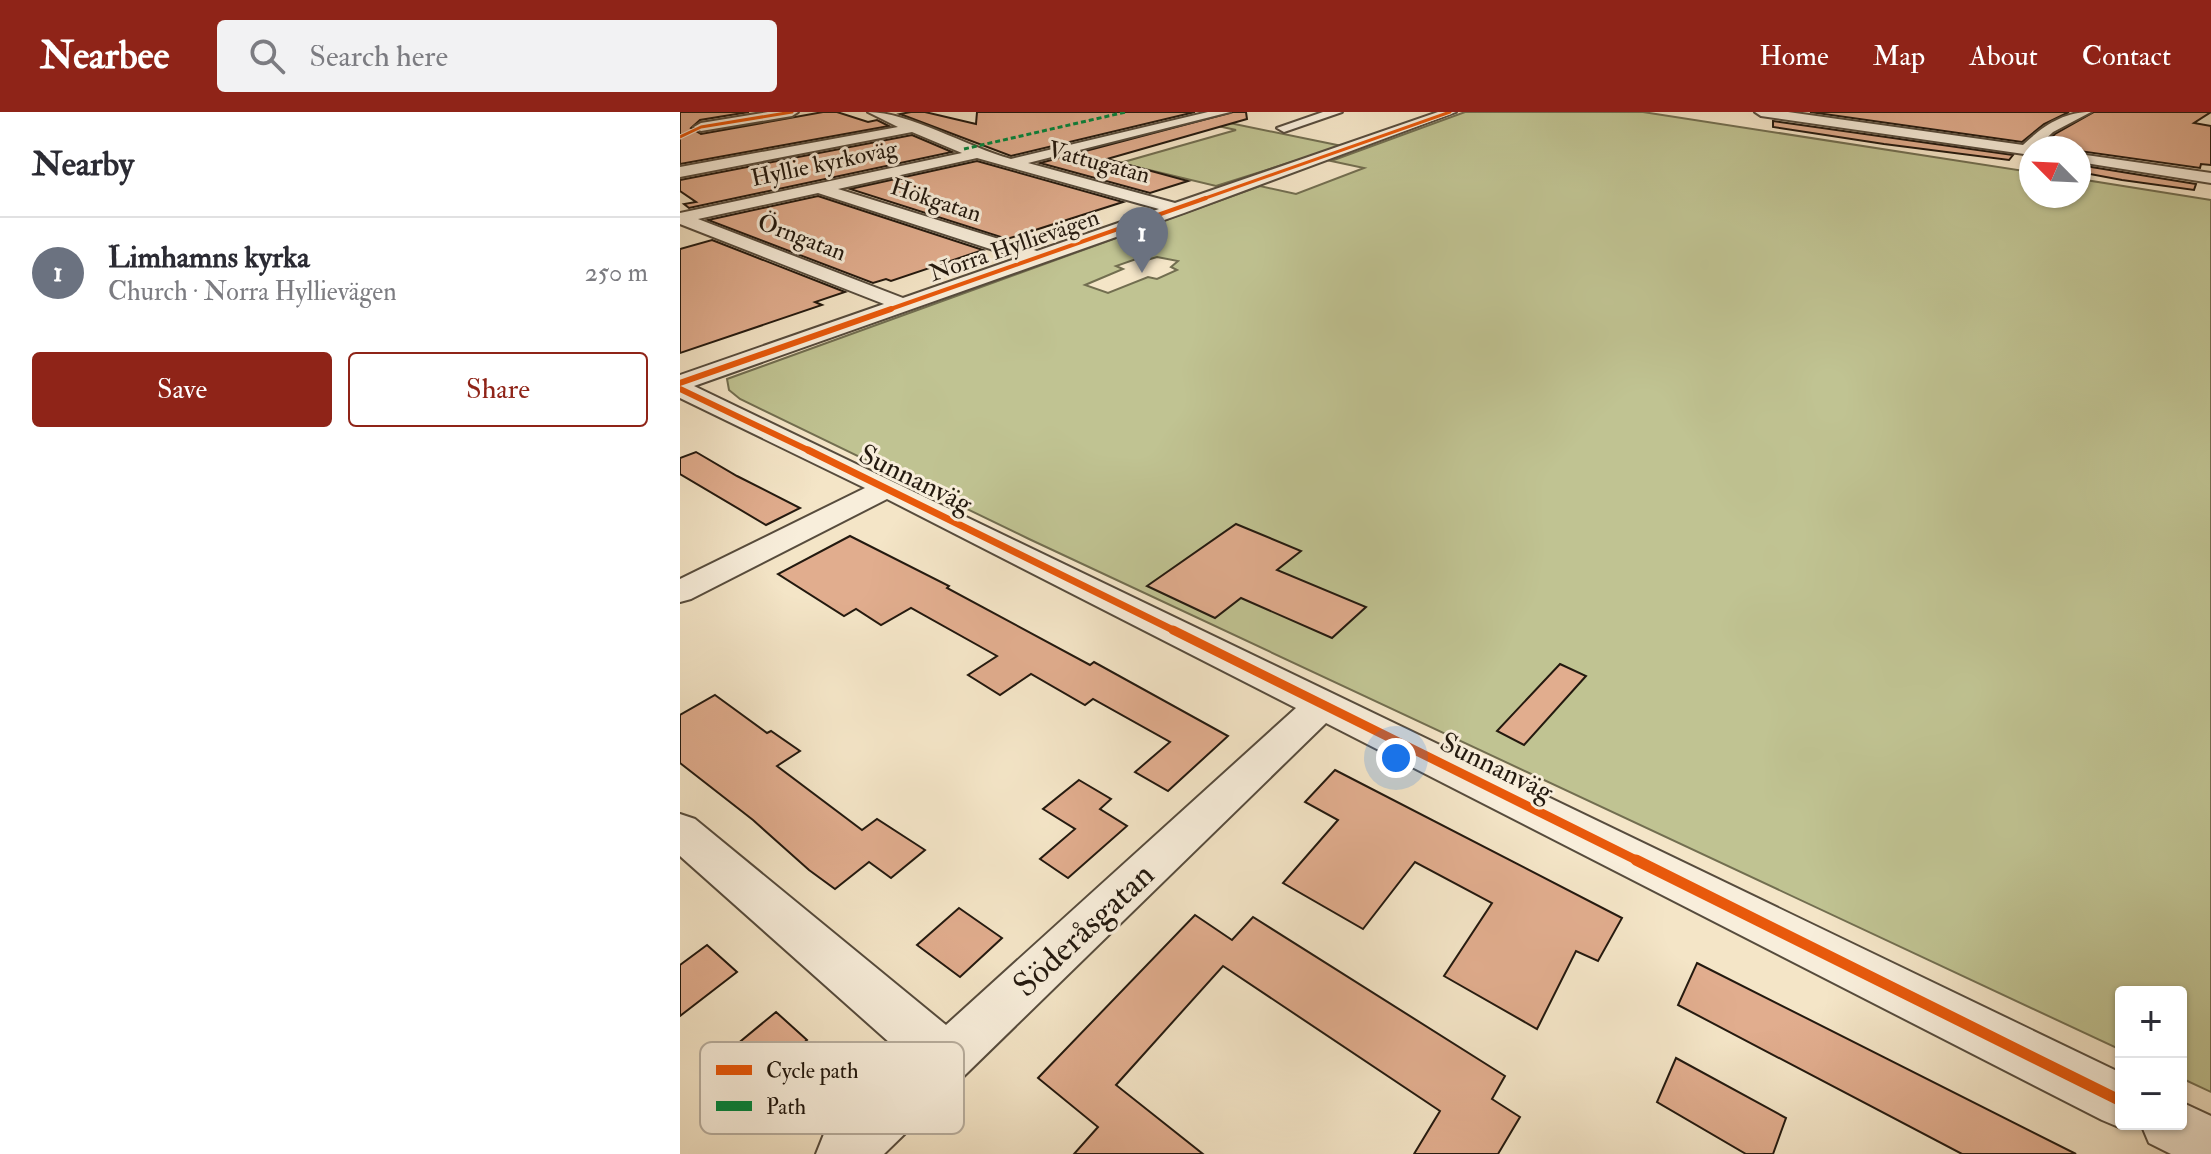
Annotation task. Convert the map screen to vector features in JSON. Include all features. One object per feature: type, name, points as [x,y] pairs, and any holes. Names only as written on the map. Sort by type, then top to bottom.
[{"type":"street","points":[[701,127],[712,112]]},
{"type":"street","points":[[680,137],[701,127],[792,112]]},
{"type":"street","name":"Vattugatan","points":[[874,112],[977,154],[1178,209]]},
{"type":"street","points":[[1010,163],[1224,112]]},
{"type":"street","points":[[1284,128],[1336,112]]},
{"type":"street","name":"Norra Hyllievägen","points":[[680,383],[1450,112]]},
{"type":"street","points":[[1761,112],[2019,150]]},
{"type":"street","points":[[1845,124],[1860,112]]},
{"type":"street","points":[[2042,136],[2048,129],[2085,112]]},
{"type":"street","points":[[680,172],[912,128]]},
{"type":"street","name":"Hyllie kyrkoväg","points":[[680,218],[977,154]]},
{"type":"street","points":[[2091,160],[2211,178]]},
{"type":"street","name":"Hökgatan","points":[[819,188],[1039,258]]},
{"type":"street","name":"Örngatan","points":[[680,218],[904,305]]},
{"type":"street","name":"Sunnanväg","points":[[680,389],[887,488],[2115,1098]]},
{"type":"street","points":[[680,592],[887,488]]},
{"type":"street","name":"Söderåsgatan","points":[[963,1042],[1323,704]]},
{"type":"street","points":[[680,831],[927,1042]]},
{"type":"street","points":[[2180,1130],[2211,1145]]},
{"type":"street","name":"Söderåsgatan","points":[[844,1154],[865,1134]]},
{"type":"green space","points":[[1465,112],[1643,112],[2019,170],[2019,208],[2091,208],[2091,181],[2211,200],[2211,1092],[2187,1081],[2187,986],[2115,986],[2115,1047],[1029,539],[740,399],[729,390],[727,379],[1260,186],[1296,194],[1364,168],[1331,161]],"holes":[[[1139,258],[1178,261],[1171,267],[1177,270],[1157,279],[1148,277],[1108,293],[1085,285],[1123,269],[1116,266]]]},
{"type":"green space","points":[[1215,120],[1342,146],[1216,186],[1120,163],[1236,130],[1204,123]]},
{"type":"building","points":[[680,112],[749,112],[700,120],[691,128],[701,134],[823,112],[837,112],[868,122],[877,120],[889,126],[680,164]]},
{"type":"building","points":[[925,112],[976,124],[977,112],[1195,112],[1011,156],[900,114]]},
{"type":"building","points":[[1233,112],[1246,112],[1247,119],[1107,159],[1188,181],[1150,193],[1040,163]]},
{"type":"building","points":[[1810,112],[2069,112],[2044,124],[2029,136],[2019,136],[2019,142]]},
{"type":"building","points":[[2094,112],[2211,112],[2194,123],[2211,126],[2211,165],[2201,164],[2200,168],[2091,153],[2091,136],[2053,136]]},
{"type":"building","points":[[1773,121],[2013,155],[2009,160],[1884,144],[1773,127]]},
{"type":"building","points":[[912,135],[952,152],[689,208],[684,204],[696,202],[680,191],[680,180]]},
{"type":"building","points":[[977,161],[1123,202],[1007,239],[850,189]]},
{"type":"building","points":[[2091,167],[2196,184],[2194,190],[2091,174]]},
{"type":"building","points":[[818,196],[983,250],[891,281],[886,279],[873,283],[708,220]]},
{"type":"building","points":[[712,240],[845,292],[815,302],[822,305],[680,353],[680,249]]},
{"type":"building","points":[[696,452],[800,508],[766,525],[680,474],[680,458]]},
{"type":"building","points":[[1236,524],[1301,551],[1277,570],[1366,607],[1332,638],[1241,598],[1215,618],[1147,586]]},
{"type":"building","points":[[850,536],[949,586],[947,588],[1090,665],[1094,662],[1228,736],[1168,791],[1135,772],[1170,742],[1093,699],[1085,705],[1031,674],[1000,695],[968,675],[997,656],[911,608],[881,625],[856,609],[844,616],[778,574]]},
{"type":"building","points":[[1560,664],[1586,676],[1524,745],[1497,731]]},
{"type":"building","points":[[715,695],[767,733],[771,731],[800,751],[777,766],[862,830],[877,819],[925,850],[891,878],[869,862],[835,889],[809,870],[753,820],[680,763],[680,715]]},
{"type":"building","points":[[1335,770],[1622,918],[1598,961],[1576,951],[1537,1029],[1444,976],[1492,903],[1415,862],[1363,929],[1283,883],[1338,820],[1305,802]]},
{"type":"building","points":[[1079,780],[1111,799],[1100,809],[1127,826],[1068,878],[1040,859],[1075,829],[1043,809]]},
{"type":"building","points":[[959,908],[1002,938],[960,977],[917,945]]},
{"type":"building","points":[[1195,915],[1232,940],[1253,917],[1505,1076],[1492,1099],[1520,1117],[1498,1154],[1414,1154],[1440,1111],[1223,966],[1116,1085],[1203,1154],[1074,1154],[1098,1127],[1038,1078]]},
{"type":"building","points":[[707,945],[737,972],[680,1016],[680,965]]},
{"type":"building","points":[[1697,963],[2076,1154],[1962,1154],[1678,1005]]},
{"type":"building","points":[[776,1012],[807,1040],[805,1042],[740,1042]]},
{"type":"building","points":[[1676,1058],[1786,1118],[1773,1154],[1746,1154],[1657,1102]]},
{"type":"marked path","points":[[964,149],[1126,112]]},
{"type":"cycle path","points":[[680,137],[701,127],[792,112]]},
{"type":"cycle path","points":[[680,383],[1450,112]]},
{"type":"cycle path","points":[[680,389],[887,488],[2115,1098]]},
{"type":"place","name":"Limhamns kyrka","points":[[1142,273]]}]
